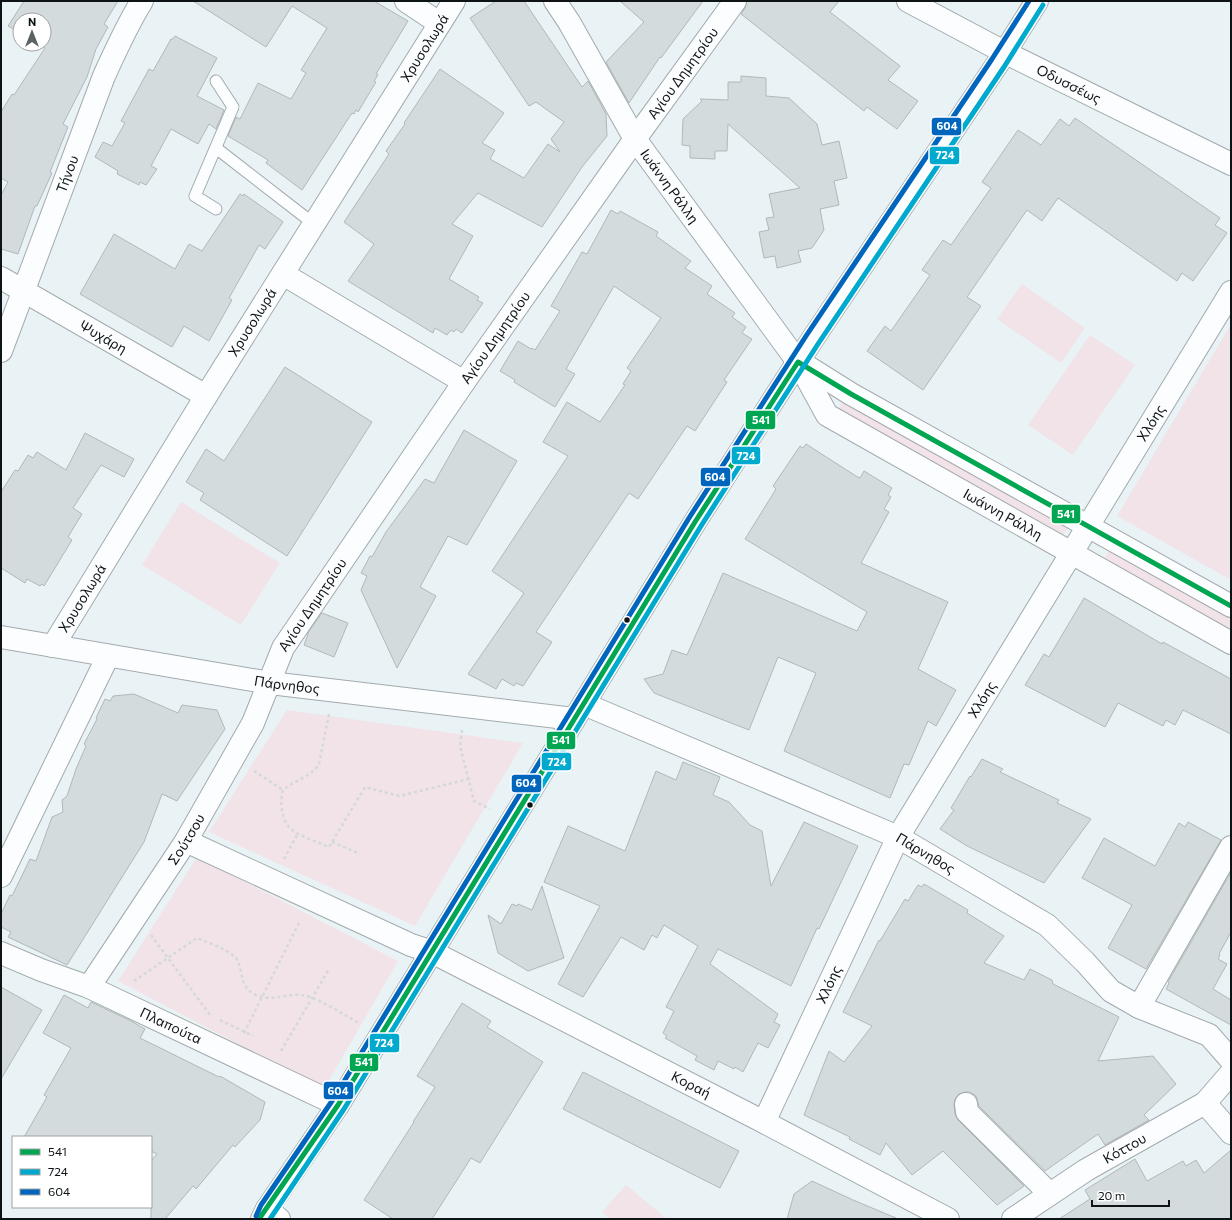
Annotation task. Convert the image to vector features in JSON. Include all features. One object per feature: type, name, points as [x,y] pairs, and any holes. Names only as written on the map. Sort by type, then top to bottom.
[{"type":"street","name":"Τήνου","points":[[1,351],[104,76],[120,41],[142,1]]},
{"type":"street","points":[[406,1],[439,23]]},
{"type":"street","name":"Χρυσολωρά","points":[[53,646],[206,396],[454,1]]},
{"type":"street","name":"Ιωάννη Ράλλη","points":[[555,1],[569,22],[635,139],[798,362],[827,415],[1231,643]]},
{"type":"street","name":"Αγίου Δημητρίου","points":[[270,683],[282,648],[464,382],[635,139],[735,1]]},
{"type":"street","name":"Οδυσσέως","points":[[908,1],[1004,52],[1231,164]]},
{"type":"street","points":[[269,1216],[695,522],[798,362],[1037,1]]},
{"type":"street","points":[[282,274],[464,382]]},
{"type":"street","name":"Ψυχάρη","points":[[1,278],[206,396]]},
{"type":"street","name":"Χλόης","points":[[764,1122],[898,837],[1231,292]]},
{"type":"street","name":"Ιωάννη Ράλλη","points":[[798,362],[851,394],[1231,606]]},
{"type":"street","name":"Πάρνηθος","points":[[1,637],[270,683],[465,706],[579,711],[898,837],[1047,925],[1085,962],[1111,991],[1139,1007],[1209,1035],[1231,1060]]},
{"type":"street","points":[[1,876],[108,656]]},
{"type":"street","name":"Σούτσου","points":[[89,987],[186,841],[253,723],[270,683]]},
{"type":"street","name":"Κοραή","points":[[186,841],[411,945],[432,952],[764,1122],[948,1219]]},
{"type":"street","points":[[1139,1007],[1231,847]]},
{"type":"street","name":"Πλαπούτα","points":[[1,953],[41,970],[89,987],[338,1105]]},
{"type":"street","name":"Κόττου","points":[[1013,1219],[1086,1170],[1205,1103],[1231,1073]]},
{"type":"street","points":[[1205,1103],[1231,1133]]},
{"type":"street","points":[[966,1104],[967,1112],[1050,1194]]},
{"type":"lane","points":[[216,82],[233,107],[195,196],[216,209]]},
{"type":"lane","points":[[216,148],[314,224]]},
{"type":"path","points":[[282,790],[291,783],[309,775],[315,770],[318,764],[334,690]]},
{"type":"path","points":[[465,706],[460,746],[474,801],[512,821]]},
{"type":"path","points":[[234,757],[282,790]]},
{"type":"path","points":[[282,790],[284,817],[289,827],[298,833],[329,847],[365,787],[399,796],[469,779]]},
{"type":"path","points":[[272,880],[298,833]]},
{"type":"path","points":[[332,842],[360,854]]},
{"type":"path","points":[[233,1055],[311,899]]},
{"type":"path","points":[[137,915],[210,1015],[257,1038]]},
{"type":"path","points":[[110,998],[197,938],[228,951],[236,958],[246,987],[252,993],[269,999],[296,994],[304,995],[381,1035]]},
{"type":"path","points":[[281,1050],[329,969]]},
{"type":"path","points":[[275,1047],[281,1050],[294,1067],[291,1082]]},
{"type":"shaded area","points":[[1022,284],[1085,328],[1061,363],[997,319]]},
{"type":"shaded area","points":[[1231,324],[1231,580],[1117,516]]},
{"type":"shaded area","points":[[1090,335],[1135,365],[1073,455],[1028,425]]},
{"type":"shaded area","points":[[842,401],[1064,522],[1068,528],[1063,535],[1056,535],[842,413],[839,408]]},
{"type":"shaded area","points":[[181,502],[280,563],[241,625],[142,565]]},
{"type":"shaded area","points":[[1109,551],[1118,552],[1231,616],[1231,633],[1109,565],[1105,557]]},
{"type":"shaded area","points":[[287,710],[523,743],[415,926],[209,832]]},
{"type":"shaded area","points":[[197,857],[398,961],[324,1089],[118,981]]},
{"type":"shaded area","points":[[626,1185],[667,1219],[610,1219],[602,1212]]},
{"type":"building","points":[[24,1],[118,1],[104,24],[108,27],[96,49],[87,77],[63,124],[68,127],[50,172],[52,173],[37,206],[35,206],[18,254],[1,249],[1,195],[8,182],[1,178],[1,112],[42,52],[52,52],[52,12],[17,12]]},
{"type":"building","points":[[193,1],[374,1],[408,21],[376,74],[378,75],[374,81],[376,82],[358,112],[356,110],[354,114],[352,113],[302,190],[266,163],[268,160],[228,136],[236,117],[240,119],[258,83],[291,99],[306,73],[301,70],[327,28],[292,6],[266,47]]},
{"type":"building","points":[[496,1],[524,1],[582,87],[588,81],[606,114],[607,136],[582,167],[542,227],[478,193],[452,224],[473,236],[449,279],[479,297],[477,300],[483,303],[462,333],[456,329],[454,332],[451,330],[447,335],[435,328],[433,333],[348,281],[374,244],[344,222],[389,154],[386,151],[440,69],[504,113],[482,143],[495,150],[490,159],[524,178],[548,144],[560,152],[551,139],[564,122],[536,102],[529,106],[470,18]]},
{"type":"building","points":[[620,1],[703,1],[661,58],[660,57],[629,103],[606,62],[644,22]]},
{"type":"building","points":[[747,1],[839,1],[830,12],[900,66],[888,80],[918,101],[897,129],[867,107],[864,111],[741,14]]},
{"type":"building","points":[[12,20],[12,28],[8,26]]},
{"type":"building","points":[[175,36],[217,58],[197,96],[224,110],[216,129],[209,124],[198,144],[171,129],[151,166],[157,169],[146,185],[140,182],[139,185],[117,174],[118,171],[95,157],[103,142],[112,146],[125,123],[121,121],[149,69],[153,71],[171,39]]},
{"type":"building","points":[[741,76],[766,78],[766,96],[789,98],[817,124],[822,145],[839,141],[847,178],[834,181],[839,205],[820,209],[824,230],[812,248],[798,251],[801,262],[777,268],[775,256],[764,258],[759,232],[769,230],[766,218],[774,217],[769,194],[800,188],[728,124],[727,151],[715,151],[715,159],[690,158],[690,146],[682,145],[683,119],[702,101],[700,99],[728,100],[728,82],[741,82]]},
{"type":"building","points":[[1075,118],[1220,218],[1215,225],[1227,233],[1193,281],[1182,273],[1177,281],[1058,198],[1042,221],[1027,210],[967,297],[981,306],[923,390],[867,351],[885,326],[891,331],[930,275],[922,270],[943,240],[951,245],[991,188],[982,182],[1018,130],[1041,145],[1060,119],[1069,126]]},
{"type":"building","points":[[240,194],[243,196],[244,194],[283,222],[265,249],[259,245],[229,298],[232,300],[209,341],[184,326],[172,347],[80,294],[114,234],[175,269],[189,244],[202,251]]},
{"type":"building","points":[[611,210],[618,214],[620,211],[658,232],[656,236],[691,261],[685,268],[712,286],[707,294],[735,313],[732,317],[746,327],[742,333],[752,339],[724,380],[727,382],[695,431],[687,426],[638,499],[629,493],[536,632],[552,642],[523,686],[516,683],[514,686],[502,679],[496,689],[468,674],[524,593],[492,571],[568,456],[543,442],[567,402],[600,422],[625,385],[623,384],[631,371],[627,368],[661,318],[614,286],[566,369],[575,374],[555,407],[514,382],[515,380],[500,371],[518,341],[535,350],[560,311],[551,306],[582,252],[587,254]]},
{"type":"building","points":[[285,367],[372,422],[287,556],[200,500],[204,493],[186,482],[206,449],[224,461]]},
{"type":"building","points":[[464,430],[517,461],[467,545],[448,536],[420,587],[436,596],[397,668],[361,590],[367,576],[361,573],[386,532],[425,479],[434,483]]},
{"type":"building","points":[[85,433],[134,459],[124,477],[101,465],[73,508],[82,514],[68,537],[72,540],[44,586],[42,584],[40,586],[27,579],[25,583],[1,568],[1,492],[15,470],[18,471],[28,455],[33,458],[37,452],[66,470]]},
{"type":"building","points":[[806,444],[856,476],[860,478],[864,471],[892,488],[888,495],[891,497],[884,509],[889,512],[861,563],[948,602],[918,669],[956,690],[936,726],[928,721],[909,765],[904,764],[890,798],[784,751],[816,673],[778,657],[749,730],[654,693],[644,679],[663,674],[672,650],[687,655],[723,573],[857,631],[867,612],[745,539],[776,489],[773,486],[800,446],[803,448]]},
{"type":"building","points":[[1084,598],[1162,644],[1163,642],[1231,679],[1231,734],[1183,710],[1175,725],[1166,720],[1163,726],[1118,703],[1105,727],[1025,685],[1044,654],[1049,657]]},
{"type":"building","points":[[322,613],[348,623],[334,657],[304,645],[309,631]]},
{"type":"building","points":[[134,694],[178,713],[182,705],[217,710],[225,729],[177,801],[162,794],[144,842],[67,965],[8,937],[11,932],[1,927],[1,914],[10,895],[12,896],[30,859],[36,861],[52,817],[63,812],[62,800],[67,796],[86,746],[84,744],[97,719],[96,718],[105,699],[110,701],[113,696]]},
{"type":"building","points":[[982,759],[1003,769],[1000,772],[1059,800],[1057,803],[1091,819],[1044,883],[967,846],[940,829],[954,810],[951,808]]},
{"type":"building","points":[[683,762],[720,777],[713,795],[729,802],[750,825],[762,831],[771,886],[804,822],[858,846],[819,929],[817,928],[791,986],[718,949],[710,964],[778,1014],[774,1022],[780,1025],[768,1048],[758,1043],[743,1072],[735,1067],[734,1069],[718,1061],[714,1070],[695,1060],[697,1056],[665,1038],[667,1036],[663,1033],[674,1011],[666,1007],[698,946],[664,925],[657,938],[652,935],[644,950],[621,937],[583,997],[558,984],[600,906],[544,882],[568,826],[625,851],[656,771],[676,780]]},
{"type":"building","points":[[1188,822],[1221,840],[1146,969],[1108,948],[1132,905],[1082,878],[1104,838],[1155,866],[1179,823],[1185,827]]},
{"type":"building","points":[[1231,872],[1231,932],[1219,954],[1218,959],[1227,964],[1213,989],[1231,1000],[1231,1025],[1166,989],[1169,983],[1168,982]]},
{"type":"building","points":[[924,884],[968,910],[967,913],[1004,936],[984,963],[1024,980],[1030,969],[1052,980],[1053,984],[1119,1017],[1098,1061],[1153,1056],[1176,1084],[1144,1115],[1149,1120],[1105,1145],[1098,1134],[1045,1171],[979,1106],[976,1096],[970,1092],[959,1094],[955,1099],[954,1105],[955,1114],[958,1120],[1024,1186],[997,1205],[943,1151],[912,1175],[886,1143],[880,1155],[849,1139],[850,1137],[804,1115],[829,1051],[844,1062],[872,1026],[843,1012],[879,940],[880,941],[905,899],[908,901],[918,885],[922,887]]},
{"type":"building","points":[[542,886],[564,958],[528,971],[498,953],[488,915],[501,924],[512,904],[517,906],[518,904],[532,910]]},
{"type":"building","points":[[1,987],[42,1010],[1,1079]]},
{"type":"building","points":[[64,995],[88,1008],[91,1002],[145,1029],[140,1038],[219,1077],[220,1076],[265,1102],[260,1120],[235,1147],[233,1145],[196,1189],[193,1186],[165,1219],[151,1219],[152,1160],[157,1154],[152,1152],[152,1136],[25,1136],[47,1097],[44,1095],[71,1048],[43,1033]]},
{"type":"building","points":[[462,1003],[491,1021],[487,1027],[543,1062],[480,1163],[471,1158],[432,1219],[393,1219],[364,1200],[435,1087],[417,1076]]},
{"type":"building","points":[[583,1072],[739,1151],[720,1188],[563,1109]]},
{"type":"building","points":[[1231,1150],[1231,1219],[1059,1219],[1090,1199],[1085,1190],[1135,1159],[1147,1181],[1183,1161],[1186,1166],[1196,1160],[1204,1173]]},
{"type":"building","points":[[812,1181],[896,1219],[787,1219],[794,1194]]},
{"type":"transit line","name":"604","points":[[256,1216],[261,1205],[332,1101],[689,518],[806,336],[992,59],[1029,1]]},
{"type":"transit line","name":"724","points":[[270,1219],[344,1109],[701,526],[818,344],[1004,67],[1043,5]]},
{"type":"transit line","name":"541","points":[[259,1219],[338,1105],[695,522],[798,362],[851,394],[1231,606]]}]
